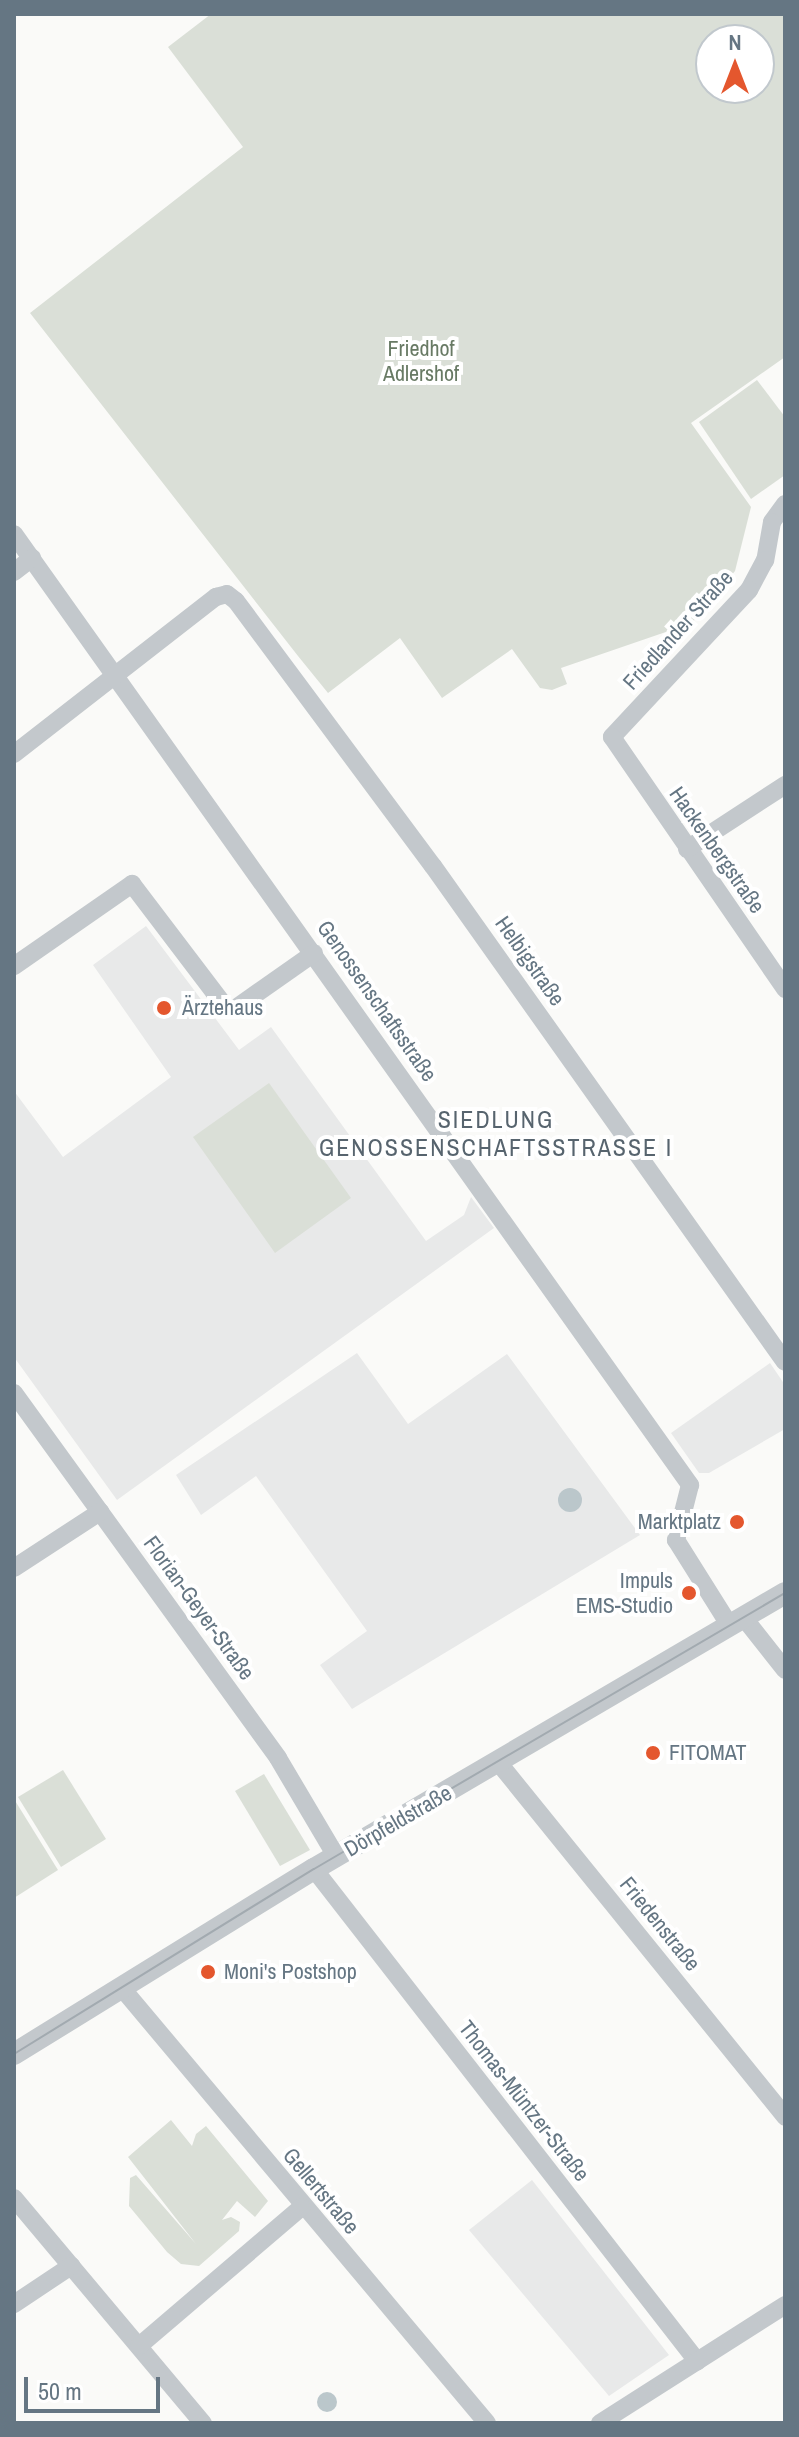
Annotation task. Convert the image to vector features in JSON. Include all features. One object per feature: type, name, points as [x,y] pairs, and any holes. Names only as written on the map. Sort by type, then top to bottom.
[{"type":"street","name":"Friedlander Straße","points":[[612,737],[749,590],[765,560],[772,522],[785,504]]},
{"type":"street","name":"Genossenschaftsstraße","points":[[14,534],[690,1485],[676,1540],[737,1622],[785,1670]]},
{"type":"street","points":[[14,572],[32,558]]},
{"type":"street","name":"Helbigstraße","points":[[115,674],[227,594],[351,753],[785,1362]]},
{"type":"street","points":[[14,754],[115,674]]},
{"type":"street","name":"Hackenbergstraße","points":[[612,737],[785,989]]},
{"type":"street","points":[[687,849],[785,785]]},
{"type":"street","points":[[14,966],[132,884],[227,1009],[233,1010],[314,953]]},
{"type":"street","name":"Florian-Geyer-Straße","points":[[14,1393],[278,1758],[336,1856]]},
{"type":"street","points":[[14,1568],[100,1512]]},
{"type":"street","name":"Dörpfeldstraße","points":[[14,2054],[314,1869],[785,1593]]},
{"type":"street","name":"Friedenstraße","points":[[498,1762],[785,2117]]},
{"type":"street","name":"Thomas-Müntzer-Straße","points":[[314,1869],[697,2361]]},
{"type":"street","name":"Gellertstraße","points":[[121,1987],[302,2207],[487,2423]]},
{"type":"street","points":[[14,2198],[203,2423]]},
{"type":"street","points":[[139,2346],[302,2207]]},
{"type":"street","points":[[14,2304],[71,2266]]},
{"type":"street","points":[[600,2423],[785,2305]]},
{"type":"shaded area","points":[[146,926],[239,1050],[271,1027],[426,1241],[464,1215],[471,1197],[494,1228],[117,1500],[14,1357],[14,1091],[63,1157],[171,1077],[93,965]]},
{"type":"shaded area","points":[[357,1353],[408,1424],[507,1354],[640,1535],[352,1709],[320,1665],[367,1631],[256,1476],[201,1515],[176,1475]]},
{"type":"shaded area","points":[[770,1363],[785,1385],[785,1429],[709,1473],[699,1473],[671,1433]]},
{"type":"shaded area","points":[[570,1488],[578,1492],[582,1500],[578,1508],[570,1512],[562,1508],[558,1500],[562,1492]]},
{"type":"shaded area","points":[[532,2180],[669,2355],[609,2396],[469,2230]]},
{"type":"shaded area","points":[[323,2392],[331,2392],[337,2402],[331,2412],[323,2412],[317,2406],[317,2398]]},
{"type":"green space","name":"Friedhof Adlershof","points":[[211,14],[785,14],[785,357],[691,423],[751,507],[735,571],[692,623],[561,668],[567,684],[552,690],[540,688],[512,649],[442,698],[400,638],[328,693],[30,313],[243,147],[168,47]]},
{"type":"green space","points":[[757,380],[785,417],[785,475],[751,499],[699,422]]},
{"type":"green space","points":[[269,1083],[351,1198],[275,1253],[193,1137]]},
{"type":"green space","points":[[63,1770],[106,1839],[61,1867],[18,1797]]},
{"type":"green space","points":[[264,1774],[310,1850],[280,1866],[235,1791]]},
{"type":"green space","points":[[14,1799],[58,1870],[14,1898]]},
{"type":"green space","points":[[171,2120],[192,2146],[196,2134],[206,2126],[268,2201],[255,2217],[237,2201],[222,2220],[231,2217],[240,2222],[239,2231],[199,2266],[181,2264],[167,2252],[129,2206],[130,2178],[136,2175],[196,2244],[128,2157]]},
{"type":"tram line","points":[[14,2054],[314,1869],[785,1593]]},
{"type":"place","name":"Ärztehaus","points":[[164,1008]]},
{"type":"place","name":"Marktplatz","points":[[737,1522]]},
{"type":"place","name":"Impuls EMS-Studio","points":[[689,1593]]},
{"type":"place","name":"FITOMAT","points":[[653,1753]]},
{"type":"place","name":"Moni's Postshop","points":[[208,1972]]},
{"type":"district","name":"SIEDLUNG GENOSSENSCHAFTSSTRASSE I","points":[[496,1134]]}]
